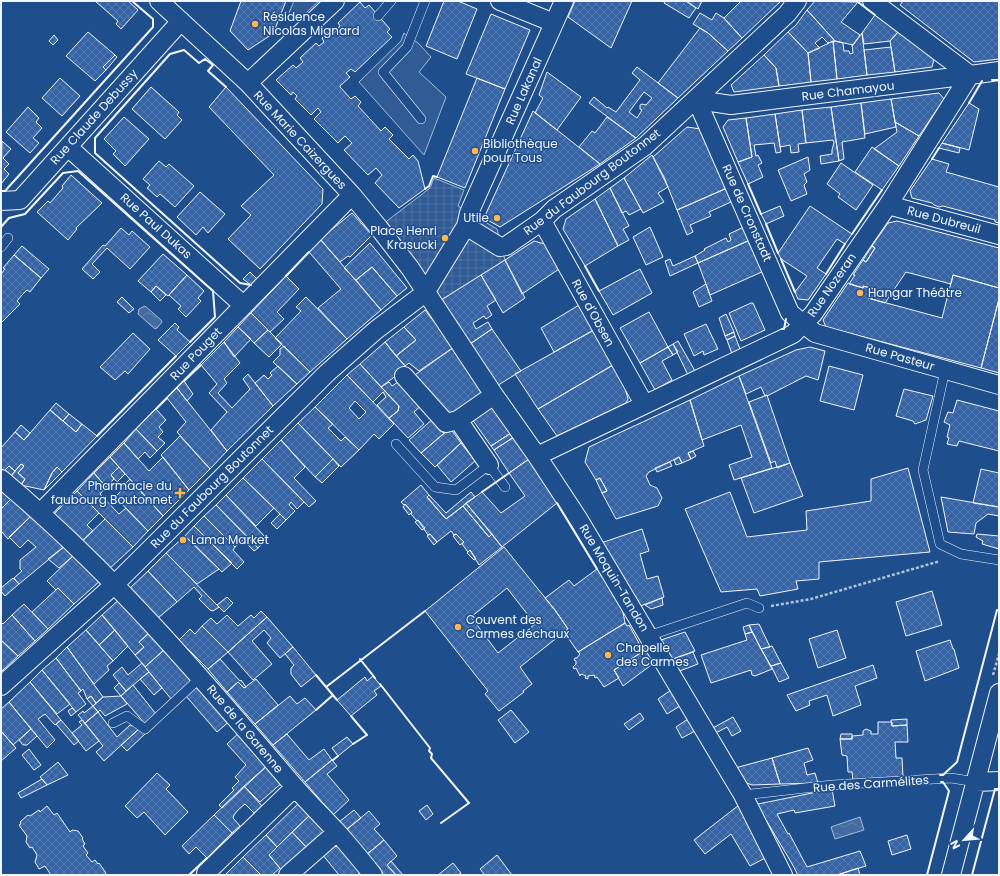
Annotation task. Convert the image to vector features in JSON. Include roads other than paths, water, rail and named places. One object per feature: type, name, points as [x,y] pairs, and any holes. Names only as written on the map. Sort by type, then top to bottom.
[{"type":"street","name":"Rue Marie Caizergues","points":[[159,1],[248,83],[352,196],[410,268],[425,293]]},
{"type":"street","points":[[248,83],[335,1]]},
{"type":"street","points":[[500,1],[554,23]]},
{"type":"street","name":"Rue Lakanal","points":[[466,226],[469,212],[564,1]]},
{"type":"street","name":"Rue du Faubourg Boutonnet","points":[[466,226],[500,247],[506,246],[542,221],[554,209],[645,146],[787,14],[797,1]]},
{"type":"street","points":[[872,1],[970,76]]},
{"type":"street","name":"Rue Claude Debussy","points":[[1,201],[20,200],[181,21]]},
{"type":"street","name":"Rue Chamayou","points":[[699,96],[711,102],[731,105],[970,76],[999,71]]},
{"type":"street","name":"Rue Nozeran","points":[[537,456],[793,334],[804,325],[888,205],[970,76]]},
{"type":"street","name":"Rue de Cronstadt","points":[[699,96],[701,110],[790,312],[804,325]]},
{"type":"street","name":"Rue Paul Dukas","points":[[68,147],[243,305]]},
{"type":"street","name":"Rue Pouget","points":[[41,512],[243,305],[352,196]]},
{"type":"street","name":"Rue Dubreuil","points":[[888,205],[999,235]]},
{"type":"street","name":"Rue d'Obsen","points":[[542,221],[644,404]]},
{"type":"street","points":[[425,293],[466,226]]},
{"type":"street","name":"Rue du Faubourg Boutonnet","points":[[1,686],[115,584],[327,374],[376,330],[425,293]]},
{"type":"street","name":"Rue Moquin-Tandon","points":[[425,293],[579,520],[743,795],[783,875]]},
{"type":"street","name":"Rue Pasteur","points":[[804,325],[815,333],[999,385]]},
{"type":"street","points":[[404,376],[446,423],[458,420],[494,395]]},
{"type":"street","points":[[458,420],[490,465]]},
{"type":"street","name":"Rue de la Garenne","points":[[1,479],[41,512],[115,584],[201,677],[373,875]]},
{"type":"street","points":[[951,875],[999,693]]},
{"type":"street","name":"Rue des Carmélites","points":[[976,782],[999,781]]},
{"type":"street","points":[[206,873],[295,787]]},
{"type":"street","points":[[288,875],[337,832]]},
{"type":"lane","points":[[378,16],[392,1]]},
{"type":"lane","points":[[421,119],[383,72],[406,47],[426,1]]},
{"type":"lane","points":[[1,247],[8,238]]},
{"type":"lane","points":[[945,370],[923,470],[940,544],[961,554],[999,560]]},
{"type":"lane","points":[[396,444],[435,487],[456,490],[490,465],[505,486]]},
{"type":"lane","points":[[648,636],[747,603],[759,608]]},
{"type":"lane","points":[[113,723],[127,716],[145,728],[201,677]]},
{"type":"lane","name":"Rue des Carmélites","points":[[743,795],[832,786],[951,778],[976,782]]},
{"type":"water","points":[[145,306],[162,322],[155,329],[138,314],[139,309]]},
{"type":"water","points":[[860,817],[864,830],[835,839],[831,827]]},
{"type":"place","name":"Résidence Nicolas Mignard","points":[[255,24]]},
{"type":"place","name":"Bibliothèque pour Tous","points":[[475,151]]},
{"type":"place","name":"Utile","points":[[497,218]]},
{"type":"place","name":"Place Henri Krasucki","points":[[445,238]]},
{"type":"place","name":"Hangar Théâtre","points":[[860,293]]},
{"type":"place","name":"Pharmacie du faubourg Boutonnet","points":[[180,493]]},
{"type":"place","name":"Lama Market","points":[[183,540]]},
{"type":"place","name":"Couvent des Carmes déchaux","points":[[458,627]]},
{"type":"place","name":"Chapelle des Carmes","points":[[608,655]]}]
